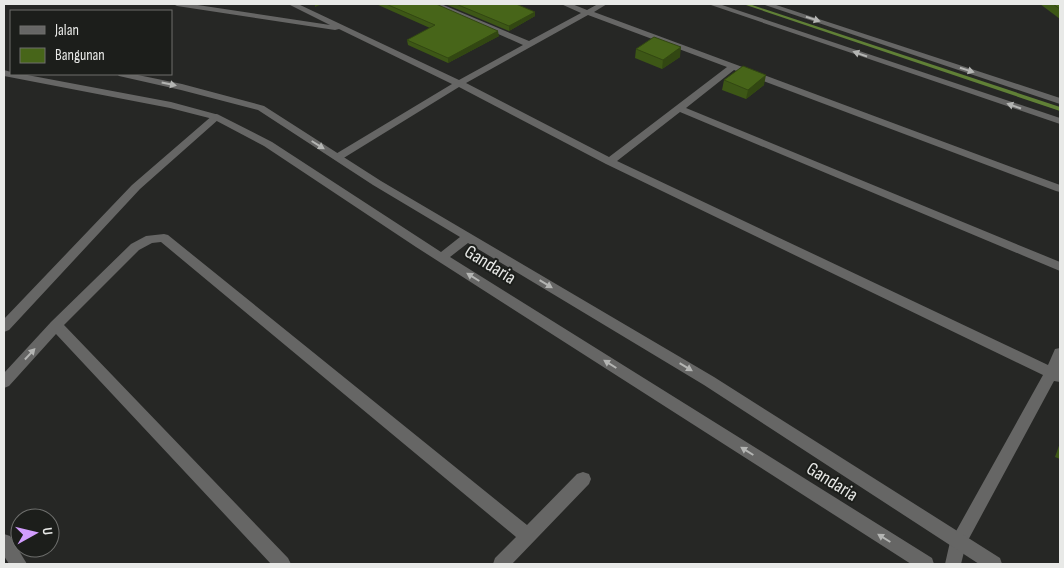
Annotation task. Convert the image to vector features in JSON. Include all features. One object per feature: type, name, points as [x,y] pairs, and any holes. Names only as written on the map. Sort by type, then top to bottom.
[{"type":"street","points":[[177,4],[349,30]]},
{"type":"street","points":[[292,4],[458,84],[610,162],[1056,375]]},
{"type":"street","points":[[435,4],[529,44]]},
{"type":"street","points":[[565,4],[1060,189]]},
{"type":"street","points":[[338,158],[458,84],[603,4]]},
{"type":"street","points":[[712,4],[1060,122]]},
{"type":"street","points":[[766,4],[1060,100]]},
{"type":"street","points":[[610,162],[734,66]]},
{"type":"street","name":"Gandaria","points":[[14,75],[171,105],[216,117],[268,144],[442,257],[926,564]]},
{"type":"street","name":"Gandaria","points":[[127,75],[182,87],[261,108],[377,183],[709,381],[994,564]]},
{"type":"street","points":[[678,108],[1060,267]]},
{"type":"street","points":[[4,327],[136,187],[216,117]]},
{"type":"street","points":[[442,257],[468,237]]},
{"type":"street","points":[[4,382],[56,325],[134,248],[150,239],[164,238],[528,536]]},
{"type":"street","points":[[56,325],[282,564]]},
{"type":"street","points":[[953,564],[958,542],[1056,375],[1060,353]]},
{"type":"street","points":[[501,564],[584,479]]},
{"type":"street","points":[[4,542],[19,564]]},
{"type":"building","points":[[386,4],[436,4],[498,31],[448,58],[407,40],[435,25]]},
{"type":"building","points":[[456,4],[516,4],[535,12],[509,26]]},
{"type":"building","points":[[1053,4],[1060,4],[1060,9]]},
{"type":"building","points":[[654,37],[681,47],[663,60],[636,49]]},
{"type":"building","points":[[743,66],[766,75],[748,90],[724,80]]},
{"type":"waterway","points":[[745,4],[1060,109]]}]
